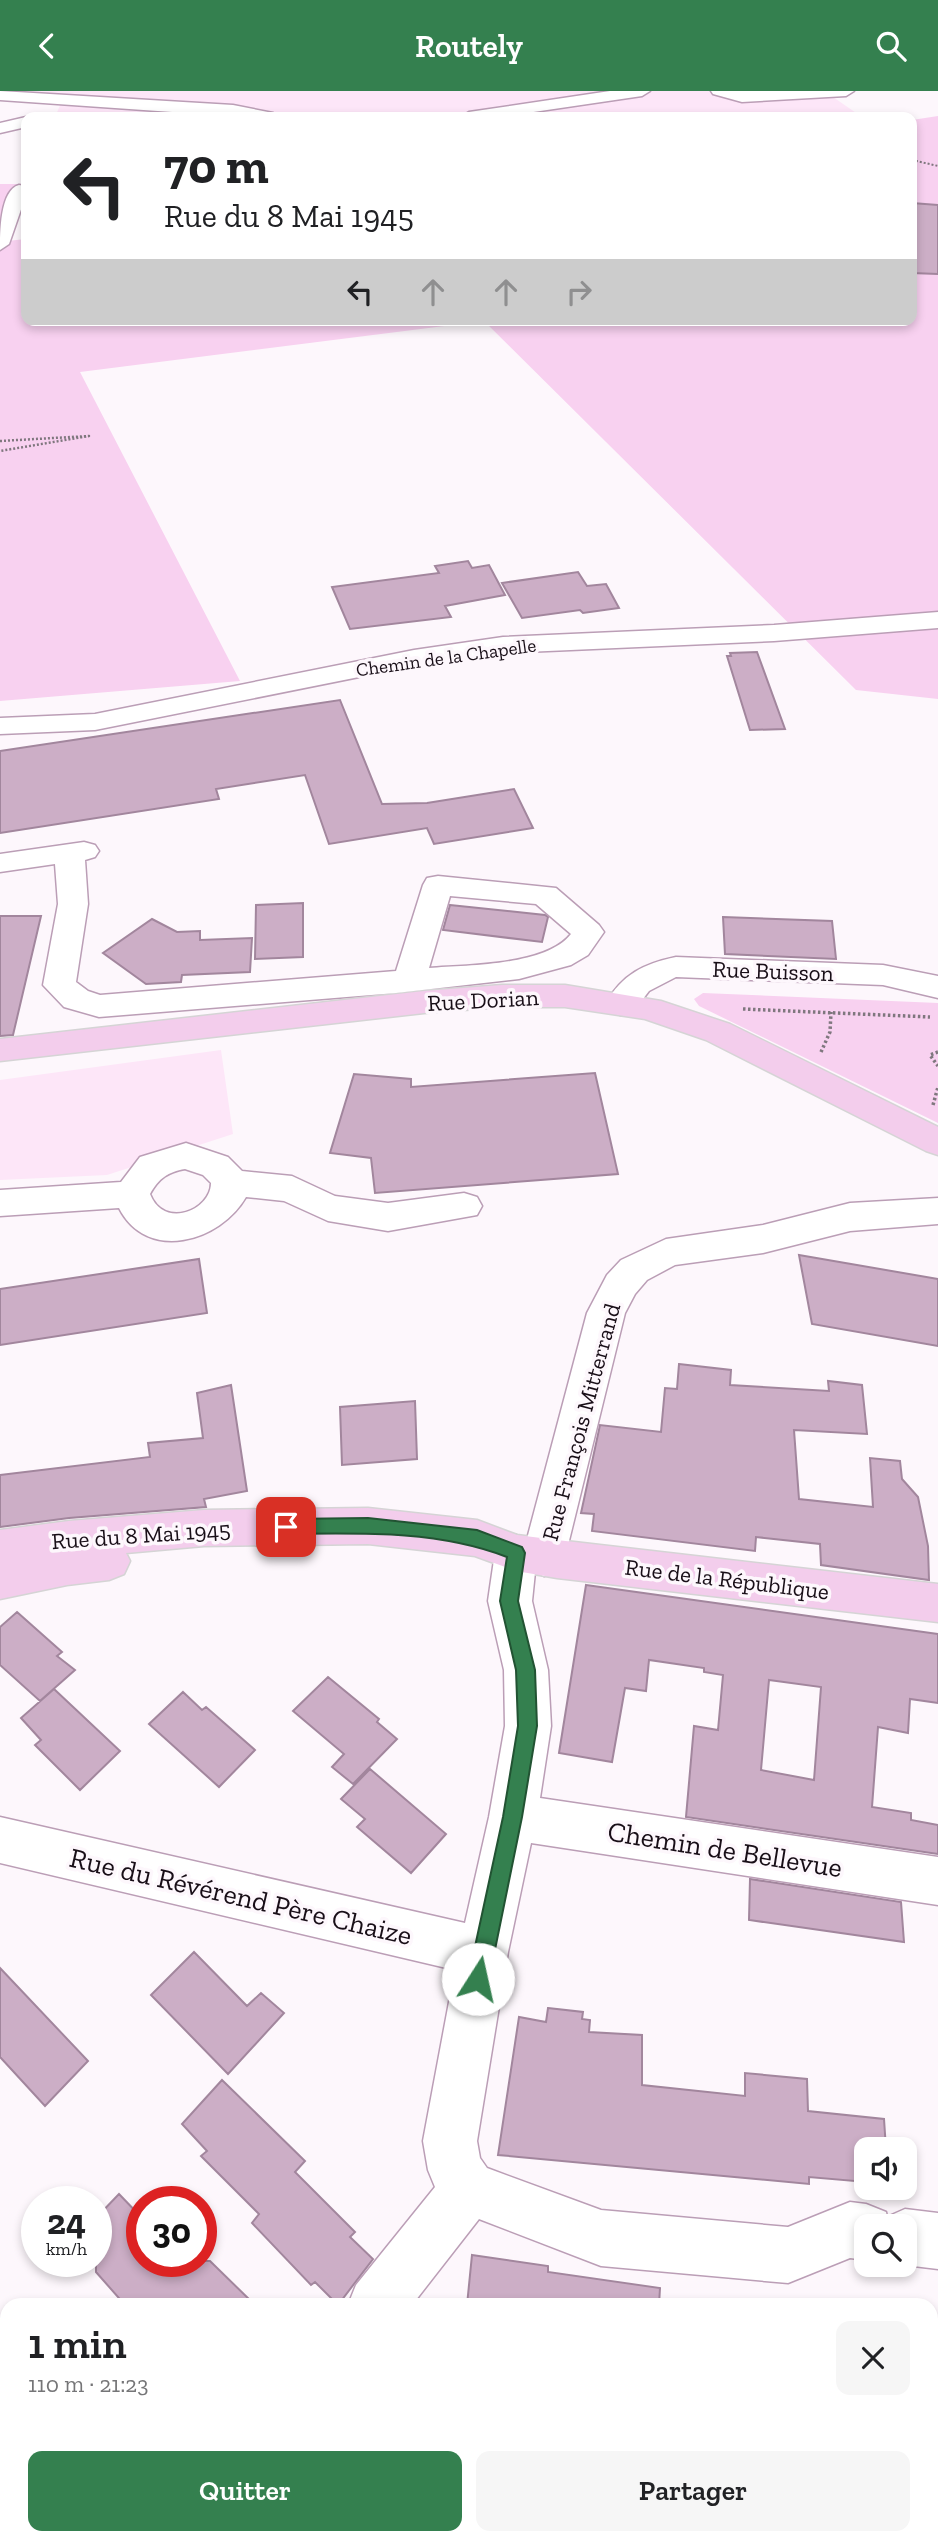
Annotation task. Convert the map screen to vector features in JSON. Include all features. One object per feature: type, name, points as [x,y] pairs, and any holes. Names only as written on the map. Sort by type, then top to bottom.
[{"type":"main road","name":"Rue Dorian","points":[[0,1050],[424,1002],[502,996],[565,996],[621,1004],[678,1017],[718,1032],[938,1142]]},
{"type":"main road","name":"Rue du 8 Mai 1945","points":[[0,1548],[69,1539],[204,1528],[368,1526],[477,1538],[530,1555]]},
{"type":"main road","name":"Rue du 8 Mai 1945","points":[[0,1580],[67,1566],[208,1551],[359,1550],[473,1559],[530,1555]]},
{"type":"main road","name":"Rue de la République","points":[[530,1555],[938,1604]]},
{"type":"street","points":[[168,91],[234,94]]},
{"type":"street","points":[[502,112],[642,91]]},
{"type":"street","points":[[719,91],[742,97],[846,91]]},
{"type":"street","points":[[0,95],[70,100],[106,96],[243,112]]},
{"type":"street","points":[[43,112],[46,98]]},
{"type":"street","points":[[66,112],[70,100]]},
{"type":"street","points":[[0,128],[21,123]]},
{"type":"street","points":[[0,244],[15,189]]},
{"type":"street","name":"Chemin de la Chapelle","points":[[0,726],[95,722],[414,657],[503,645],[774,633],[938,620]]},
{"type":"street","points":[[0,863],[76,852],[73,904],[59,985],[76,999],[99,1006],[409,980],[531,967],[556,959],[576,948],[588,932],[544,895],[438,885],[409,980]]},
{"type":"street","name":"Rue Buisson","points":[[621,1004],[628,991],[658,970],[676,967],[883,975],[925,985]]},
{"type":"street","points":[[672,986],[785,988],[796,971]]},
{"type":"street","points":[[186,1156],[210,1160],[225,1172],[230,1184],[224,1206],[209,1219],[174,1227],[152,1223],[143,1217],[132,1194],[143,1173],[162,1161],[186,1156]]},
{"type":"street","points":[[230,1184],[257,1184],[292,1189],[328,1208],[388,1217],[464,1206]]},
{"type":"street","points":[[0,1203],[132,1194]]},
{"type":"street","name":"Rue François Mitterrand","points":[[470,2188],[455,2170],[450,2141],[483,1952],[513,1817],[528,1726],[526,1670],[509,1601],[530,1555],[606,1313],[620,1285],[634,1270],[666,1254],[702,1246],[763,1239],[850,1217],[938,1211]]},
{"type":"street","name":"Chemin de Bellevue","points":[[513,1817],[938,1881]]},
{"type":"street","name":"Rue du Révérend Père Chaize","points":[[0,1840],[483,1952]]},
{"type":"street","points":[[382,2298],[470,2188],[601,2238],[788,2255],[854,2230]]},
{"type":"street","points":[[917,2238],[938,2241]]},
{"type":"path","points":[[917,161],[938,166]]},
{"type":"path","points":[[0,441],[89,436],[0,451]]},
{"type":"path","points":[[732,1008],[938,1017]]},
{"type":"path","points":[[821,1052],[830,1032],[831,1013]]},
{"type":"path","points":[[938,1052],[930,1055],[938,1066]]},
{"type":"path","points":[[933,1105],[938,1087]]},
{"type":"shaded area","points":[[5,91],[746,91],[766,101],[833,97],[855,112],[57,112],[64,96]]},
{"type":"shaded area","points":[[938,116],[938,699],[856,690],[489,326],[917,326],[917,119]]},
{"type":"shaded area","points":[[0,184],[21,184],[21,204],[7,241],[21,240],[21,326],[444,326],[80,372],[240,681],[0,701]]},
{"type":"shaded area","points":[[703,993],[938,1003],[938,1123],[699,1006],[694,999]]},
{"type":"shaded area","points":[[221,1050],[233,1134],[107,1175],[0,1180],[0,1080]]},
{"type":"building","points":[[917,203],[938,205],[938,274],[917,273]]},
{"type":"building","points":[[468,561],[472,568],[489,565],[505,595],[445,606],[451,617],[350,629],[332,587],[439,573],[435,566]]},
{"type":"building","points":[[578,572],[587,586],[606,584],[619,608],[522,618],[502,583]]},
{"type":"building","points":[[757,652],[785,729],[750,730],[727,656],[731,656],[730,653]]},
{"type":"building","points":[[340,700],[382,804],[427,803],[514,789],[533,828],[434,844],[427,828],[329,844],[305,775],[216,789],[219,799],[0,833],[0,751]]},
{"type":"building","points":[[303,903],[303,957],[255,959],[256,905]]},
{"type":"building","points":[[450,905],[545,915],[548,917],[542,942],[443,930]]},
{"type":"building","points":[[0,916],[41,916],[13,1035],[0,1036]]},
{"type":"building","points":[[723,917],[832,921],[836,959],[725,954]]},
{"type":"building","points":[[152,919],[177,932],[200,931],[200,940],[252,938],[250,972],[182,975],[181,982],[146,984],[103,953]]},
{"type":"building","points":[[595,1073],[618,1174],[375,1193],[371,1158],[330,1153],[354,1074],[411,1079],[411,1087]]},
{"type":"building","points":[[799,1255],[938,1279],[938,1346],[812,1324]]},
{"type":"building","points":[[199,1259],[207,1313],[0,1345],[0,1289]]},
{"type":"building","points":[[679,1364],[731,1370],[730,1385],[829,1391],[828,1381],[862,1385],[867,1434],[794,1430],[799,1499],[873,1507],[870,1458],[900,1461],[902,1479],[918,1497],[928,1546],[929,1580],[821,1565],[820,1544],[756,1537],[755,1551],[592,1531],[594,1514],[581,1513],[600,1425],[661,1432],[665,1388],[677,1389]]},
{"type":"building","points":[[231,1385],[247,1491],[204,1499],[206,1507],[69,1518],[0,1527],[0,1475],[150,1457],[148,1443],[203,1438],[197,1393]]},
{"type":"building","points":[[415,1401],[417,1459],[342,1465],[340,1407]]},
{"type":"building","points":[[586,1585],[938,1634],[938,1703],[910,1699],[908,1733],[878,1727],[872,1807],[911,1813],[911,1820],[938,1825],[938,1854],[686,1817],[694,1726],[718,1730],[723,1675],[704,1672],[704,1668],[649,1660],[646,1691],[625,1688],[612,1762],[559,1753]],"holes":[[[769,1680],[821,1687],[814,1780],[761,1770]]]},
{"type":"building","points":[[17,1612],[62,1652],[57,1656],[75,1670],[40,1701],[0,1665],[0,1627]]},
{"type":"building","points":[[328,1677],[379,1719],[377,1722],[397,1739],[353,1784],[332,1767],[344,1754],[293,1711]]},
{"type":"building","points":[[54,1689],[120,1751],[80,1790],[35,1745],[41,1740],[21,1718]]},
{"type":"building","points":[[183,1692],[202,1710],[206,1707],[255,1750],[219,1787],[149,1724]]},
{"type":"building","points":[[370,1769],[446,1834],[411,1873],[357,1827],[365,1819],[341,1799]]},
{"type":"building","points":[[750,1879],[901,1902],[904,1942],[749,1920]]},
{"type":"building","points":[[194,1952],[247,2006],[261,1993],[284,2013],[228,2074],[151,1995]]},
{"type":"building","points":[[0,1968],[88,2061],[45,2106],[0,2057]]},
{"type":"building","points":[[548,2008],[583,2012],[582,2019],[590,2020],[589,2032],[642,2035],[642,2085],[745,2096],[745,2073],[807,2079],[808,2111],[884,2119],[885,2137],[854,2137],[854,2181],[809,2177],[809,2184],[498,2155],[519,2017],[546,2022]]},
{"type":"building","points":[[222,2080],[305,2161],[295,2172],[355,2232],[350,2237],[373,2259],[343,2298],[331,2298],[315,2282],[311,2285],[252,2223],[259,2214],[201,2156],[207,2151],[182,2124]]},
{"type":"building","points":[[119,2194],[126,2201],[126,2277],[217,2277],[217,2268],[248,2298],[119,2298],[100,2277],[112,2277],[112,2201]]},
{"type":"building","points":[[472,2255],[548,2266],[548,2272],[660,2288],[659,2298],[468,2298]]},
{"type":"route","points":[[286,1527],[368,1526],[477,1538],[516,1553],[509,1601],[526,1670],[528,1726],[513,1817],[478,1979]]}]
